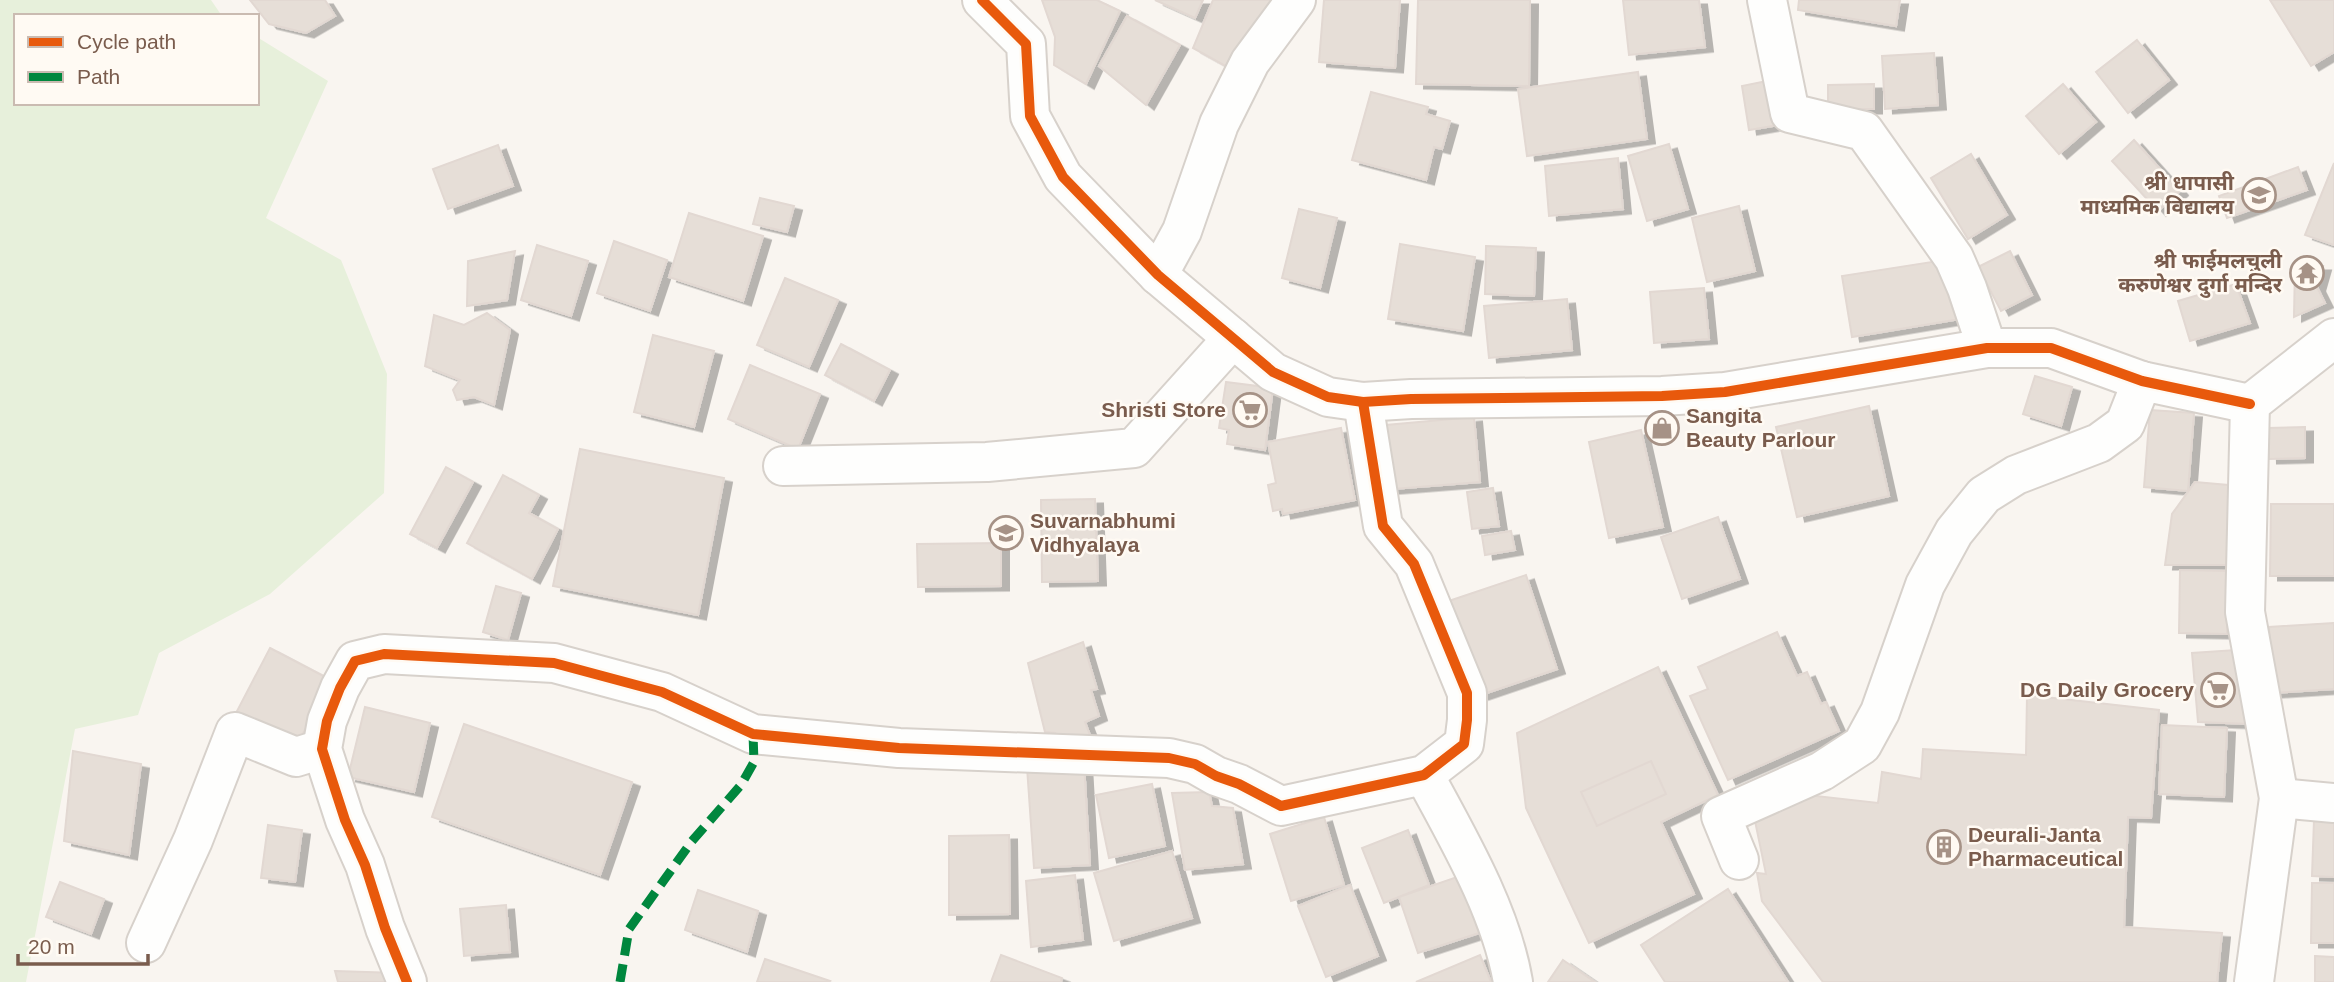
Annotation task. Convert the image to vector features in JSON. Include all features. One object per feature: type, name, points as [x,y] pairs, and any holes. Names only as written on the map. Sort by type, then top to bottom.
[{"type":"street","points":[[982,0],[1026,44],[1030,116],[1063,177],[1158,275],[1273,372],[1328,397],[1363,402],[1662,396],[1725,392],[1987,348],[2051,348],[2142,381],[2250,404]]},
{"type":"street","points":[[1158,275],[1182,231],[1219,124],[1231,99],[1250,62],[1296,0]]},
{"type":"street","points":[[1767,0],[1790,113],[1864,131],[1954,258],[1987,348]]},
{"type":"street","points":[[783,466],[987,462],[1134,448],[1233,338]]},
{"type":"street","points":[[2250,404],[2334,338]]},
{"type":"street","points":[[1739,860],[1721,816],[1822,771],[1862,744],[1880,712],[1925,585],[1954,532],[1984,495],[2016,475],[2099,443],[2125,424],[2142,381]]},
{"type":"street","points":[[407,982],[384,928],[365,865],[345,820],[322,749],[327,721],[340,688],[355,661],[384,654],[554,663],[662,692],[753,734],[899,748],[1169,758],[1195,764],[1281,806],[1424,775],[1464,744],[1466,692],[1414,564],[1383,526],[1363,402]]},
{"type":"street","points":[[2250,404],[2245,612],[2279,798],[2254,982]]},
{"type":"street","points":[[146,943],[193,839],[235,732],[296,757],[322,749]]},
{"type":"street","points":[[1424,775],[1471,860],[1508,957],[1513,982]]},
{"type":"street","points":[[2279,798],[2334,803]]},
{"type":"green space","points":[[0,0],[211,0],[221,14],[14,14],[14,105],[259,105],[259,38],[328,81],[266,218],[341,260],[387,374],[384,493],[270,594],[159,653],[138,715],[75,729],[26,982],[0,982]]},
{"type":"building","points":[[250,0],[325,0],[335,16],[306,33],[269,24]]},
{"type":"building","points":[[1042,0],[1097,0],[1120,11],[1086,84],[1054,65],[1055,37]]},
{"type":"building","points":[[1155,0],[1203,0],[1195,18]]},
{"type":"building","points":[[1213,0],[1273,0],[1240,74],[1193,48]]},
{"type":"building","points":[[1324,0],[1400,0],[1395,68],[1319,62]]},
{"type":"building","points":[[1418,0],[1530,0],[1529,86],[1416,84]]},
{"type":"building","points":[[1623,0],[1699,0],[1705,47],[1629,55]]},
{"type":"building","points":[[1799,0],[1900,0],[1896,26],[1798,10]]},
{"type":"building","points":[[2270,0],[2334,0],[2334,52],[2311,66]]},
{"type":"building","points":[[1127,16],[1180,45],[1146,105],[1099,66]]},
{"type":"building","points":[[2137,40],[2169,80],[2128,113],[2096,72]]},
{"type":"building","points":[[1934,53],[1938,105],[1885,109],[1882,56]]},
{"type":"building","points":[[1638,72],[1647,139],[1527,156],[1518,89]]},
{"type":"building","points":[[1777,79],[1784,124],[1749,130],[1742,86]]},
{"type":"building","points":[[1874,84],[1874,109],[1828,109],[1828,85]]},
{"type":"building","points":[[2063,84],[2096,122],[2059,154],[2026,116]]},
{"type":"building","points":[[1371,92],[1428,107],[1426,114],[1450,121],[1442,149],[1434,147],[1426,180],[1352,160]]},
{"type":"building","points":[[2134,140],[2180,191],[2158,211],[2112,161]]},
{"type":"building","points":[[1669,144],[1688,209],[1647,221],[1628,156]]},
{"type":"building","points":[[498,145],[513,186],[448,209],[433,169]]},
{"type":"building","points":[[1971,154],[2007,215],[1968,239],[1931,178]]},
{"type":"building","points":[[1618,158],[1623,209],[1549,216],[1545,166]]},
{"type":"building","points":[[2334,163],[2334,245],[2305,235]]},
{"type":"building","points":[[2298,167],[2307,190],[2227,218],[2219,196]]},
{"type":"building","points":[[760,198],[794,206],[787,232],[753,224]]},
{"type":"building","points":[[1739,206],[1755,271],[1707,282],[1692,218]]},
{"type":"building","points":[[1299,209],[1337,218],[1320,288],[1282,278]]},
{"type":"building","points":[[689,213],[763,236],[743,301],[669,277]]},
{"type":"building","points":[[614,241],[667,260],[650,311],[597,293]]},
{"type":"building","points":[[1400,244],[1475,257],[1463,331],[1388,319]]},
{"type":"building","points":[[537,245],[588,261],[571,316],[521,300]]},
{"type":"building","points":[[1486,246],[1536,248],[1534,296],[1485,294]]},
{"type":"building","points":[[515,251],[507,300],[467,306],[468,261]]},
{"type":"building","points":[[2010,251],[2032,295],[2001,311],[1978,267]]},
{"type":"building","points":[[1938,261],[1960,319],[1852,337],[1842,276]]},
{"type":"building","points":[[2295,266],[2323,266],[2317,287],[2325,303],[2294,317]]},
{"type":"building","points":[[785,278],[838,300],[809,367],[757,345]]},
{"type":"building","points":[[2236,284],[2250,323],[2190,341],[2178,301]]},
{"type":"building","points":[[1704,288],[1709,339],[1654,343],[1650,292]]},
{"type":"building","points":[[1567,299],[1572,350],[1489,358],[1484,306]]},
{"type":"building","points":[[487,313],[510,330],[494,405],[474,397],[457,400],[453,390],[460,380],[425,366],[434,315],[464,325]]},
{"type":"building","points":[[653,335],[714,351],[694,427],[634,412]]},
{"type":"building","points":[[841,344],[890,370],[874,401],[825,375]]},
{"type":"building","points":[[750,365],[820,394],[798,449],[728,419]]},
{"type":"building","points":[[2035,376],[2072,387],[2061,426],[2023,414]]},
{"type":"building","points":[[1226,382],[1273,388],[1265,450],[1227,444],[1229,430],[1219,428]]},
{"type":"building","points":[[1869,406],[1889,496],[1797,517],[1776,427]]},
{"type":"building","points":[[2150,410],[2194,413],[2188,491],[2144,487]]},
{"type":"building","points":[[1474,417],[1480,482],[1381,490],[1375,426]]},
{"type":"building","points":[[2305,427],[2305,458],[2269,459],[2268,428]]},
{"type":"building","points":[[1341,428],[1355,500],[1283,514],[1282,509],[1273,511],[1268,485],[1276,483],[1268,442]]},
{"type":"building","points":[[1641,430],[1663,527],[1609,538],[1589,442]]},
{"type":"building","points":[[580,449],[724,478],[698,615],[553,586]]},
{"type":"building","points":[[446,467],[473,482],[437,548],[410,534]]},
{"type":"building","points":[[503,475],[539,495],[529,513],[558,529],[532,579],[467,543]]},
{"type":"building","points":[[2195,482],[2228,485],[2228,565],[2165,565],[2172,514]]},
{"type":"building","points":[[1493,488],[1499,526],[1472,529],[1467,492]]},
{"type":"building","points":[[1095,499],[1098,581],[1042,582],[1041,500]]},
{"type":"building","points":[[2271,504],[2334,504],[2334,576],[2270,576]]},
{"type":"building","points":[[1718,517],[1740,579],[1682,599],[1661,537]]},
{"type":"building","points":[[1511,531],[1515,550],[1485,555],[1482,536]]},
{"type":"building","points":[[1001,543],[1001,586],[918,587],[917,544]]},
{"type":"building","points":[[2180,570],[2228,571],[2227,634],[2179,633]]},
{"type":"building","points":[[1526,575],[1557,669],[1481,695],[1449,601]]},
{"type":"building","points":[[496,586],[521,593],[508,640],[483,632]]},
{"type":"building","points":[[2334,623],[2334,689],[2273,693],[2269,627]]},
{"type":"building","points":[[1777,632],[1797,676],[1807,672],[1821,704],[1826,702],[1839,731],[1728,780],[1690,696],[1708,689],[1698,667]]},
{"type":"building","points":[[1083,642],[1097,689],[1091,690],[1099,716],[1085,722],[1093,743],[1063,745],[1055,733],[1045,732],[1028,663]]},
{"type":"building","points":[[270,648],[331,680],[297,745],[236,713]]},
{"type":"building","points":[[2236,650],[2250,724],[2198,722],[2192,653]]},
{"type":"building","points":[[1658,667],[1718,795],[1661,822],[1694,894],[1589,943],[1526,808],[1517,733]]},
{"type":"building","name":"Deurali-Janta Pharmaceutical","points":[[2027,695],[2159,710],[2151,818],[2128,817],[2124,927],[2222,933],[2217,982],[1823,982],[1762,901],[1757,873],[1766,874],[1755,821],[1807,795],[1878,803],[1882,772],[1921,779],[1923,749],[2026,755]]},
{"type":"building","points":[[365,707],[430,723],[414,792],[348,777]]},
{"type":"building","points":[[464,724],[632,782],[600,875],[432,817]]},
{"type":"building","points":[[2162,725],[2227,728],[2224,797],[2159,794]]},
{"type":"building","points":[[73,751],[141,764],[129,855],[64,841]]},
{"type":"building","points":[[1651,761],[1666,794],[1597,826],[1581,792]]},
{"type":"building","points":[[1084,763],[1090,865],[1034,868],[1027,767]]},
{"type":"building","points":[[1152,784],[1165,846],[1109,858],[1096,795]]},
{"type":"building","points":[[1209,792],[1212,806],[1233,808],[1243,864],[1185,870],[1172,793]]},
{"type":"building","points":[[1324,817],[1344,885],[1291,901],[1270,834]]},
{"type":"building","points":[[2334,819],[2334,877],[2312,876],[2314,820]]},
{"type":"building","points":[[268,825],[302,830],[295,882],[261,878]]},
{"type":"building","points":[[1408,830],[1429,885],[1384,903],[1362,848]]},
{"type":"building","points":[[1009,835],[1010,914],[949,915],[949,836]]},
{"type":"building","points":[[1172,851],[1192,918],[1114,941],[1094,873]]},
{"type":"building","points":[[1075,875],[1083,940],[1031,947],[1026,881]]},
{"type":"building","points":[[1460,876],[1479,933],[1418,953],[1399,897]]},
{"type":"building","points":[[60,882],[104,899],[91,934],[46,917]]},
{"type":"building","points":[[2312,883],[2334,883],[2334,943],[2311,943]]},
{"type":"building","points":[[1350,885],[1378,956],[1326,977],[1298,906]]},
{"type":"building","points":[[1728,889],[1788,982],[1665,982],[1641,945]]},
{"type":"building","points":[[698,890],[758,911],[747,952],[685,930]]},
{"type":"building","points":[[506,905],[510,952],[464,956],[460,909]]},
{"type":"building","points":[[1001,955],[1062,978],[1061,982],[991,982]]},
{"type":"building","points":[[1480,955],[1491,982],[1416,982]]},
{"type":"building","points":[[2315,956],[2334,957],[2334,982],[2315,982]]},
{"type":"building","points":[[765,959],[830,981],[757,982]]},
{"type":"building","points":[[1563,960],[1595,982],[1548,982]]},
{"type":"building","points":[[335,971],[397,973],[397,982],[338,982]]},
{"type":"marked path","points":[[620,982],[629,929],[692,841],[741,785],[754,762],[753,734]]},
{"type":"cycle path","points":[[982,0],[1026,44],[1030,116],[1063,177],[1158,275],[1273,372],[1328,397],[1363,402],[1662,396],[1725,392],[1987,348],[2051,348],[2142,381],[2250,404]]},
{"type":"cycle path","points":[[407,982],[385,928],[365,865],[345,820],[322,749],[327,721],[340,688],[355,661],[384,654],[554,663],[662,692],[753,734],[899,748],[1169,758],[1195,764],[1281,806],[1424,775],[1464,744],[1467,693],[1414,564],[1383,526],[1363,402]]},
{"type":"place","name":"श्री धापासी माध्यमिक विद्यालय","points":[[2259,195]]},
{"type":"place","name":"श्री फाईमलचुली करुणेश्वर दुर्गा मन्दिर","points":[[2307,273]]},
{"type":"place","name":"Shristi Store","points":[[1250,410]]},
{"type":"place","name":"Sangita Beauty Parlour","points":[[1662,428]]},
{"type":"place","name":"Suvarnabhumi Vidhyalaya","points":[[1006,533]]},
{"type":"place","name":"DG Daily Grocery","points":[[2218,690]]},
{"type":"place","name":"Deurali-Janta Pharmaceutical","points":[[1944,847]]}]
